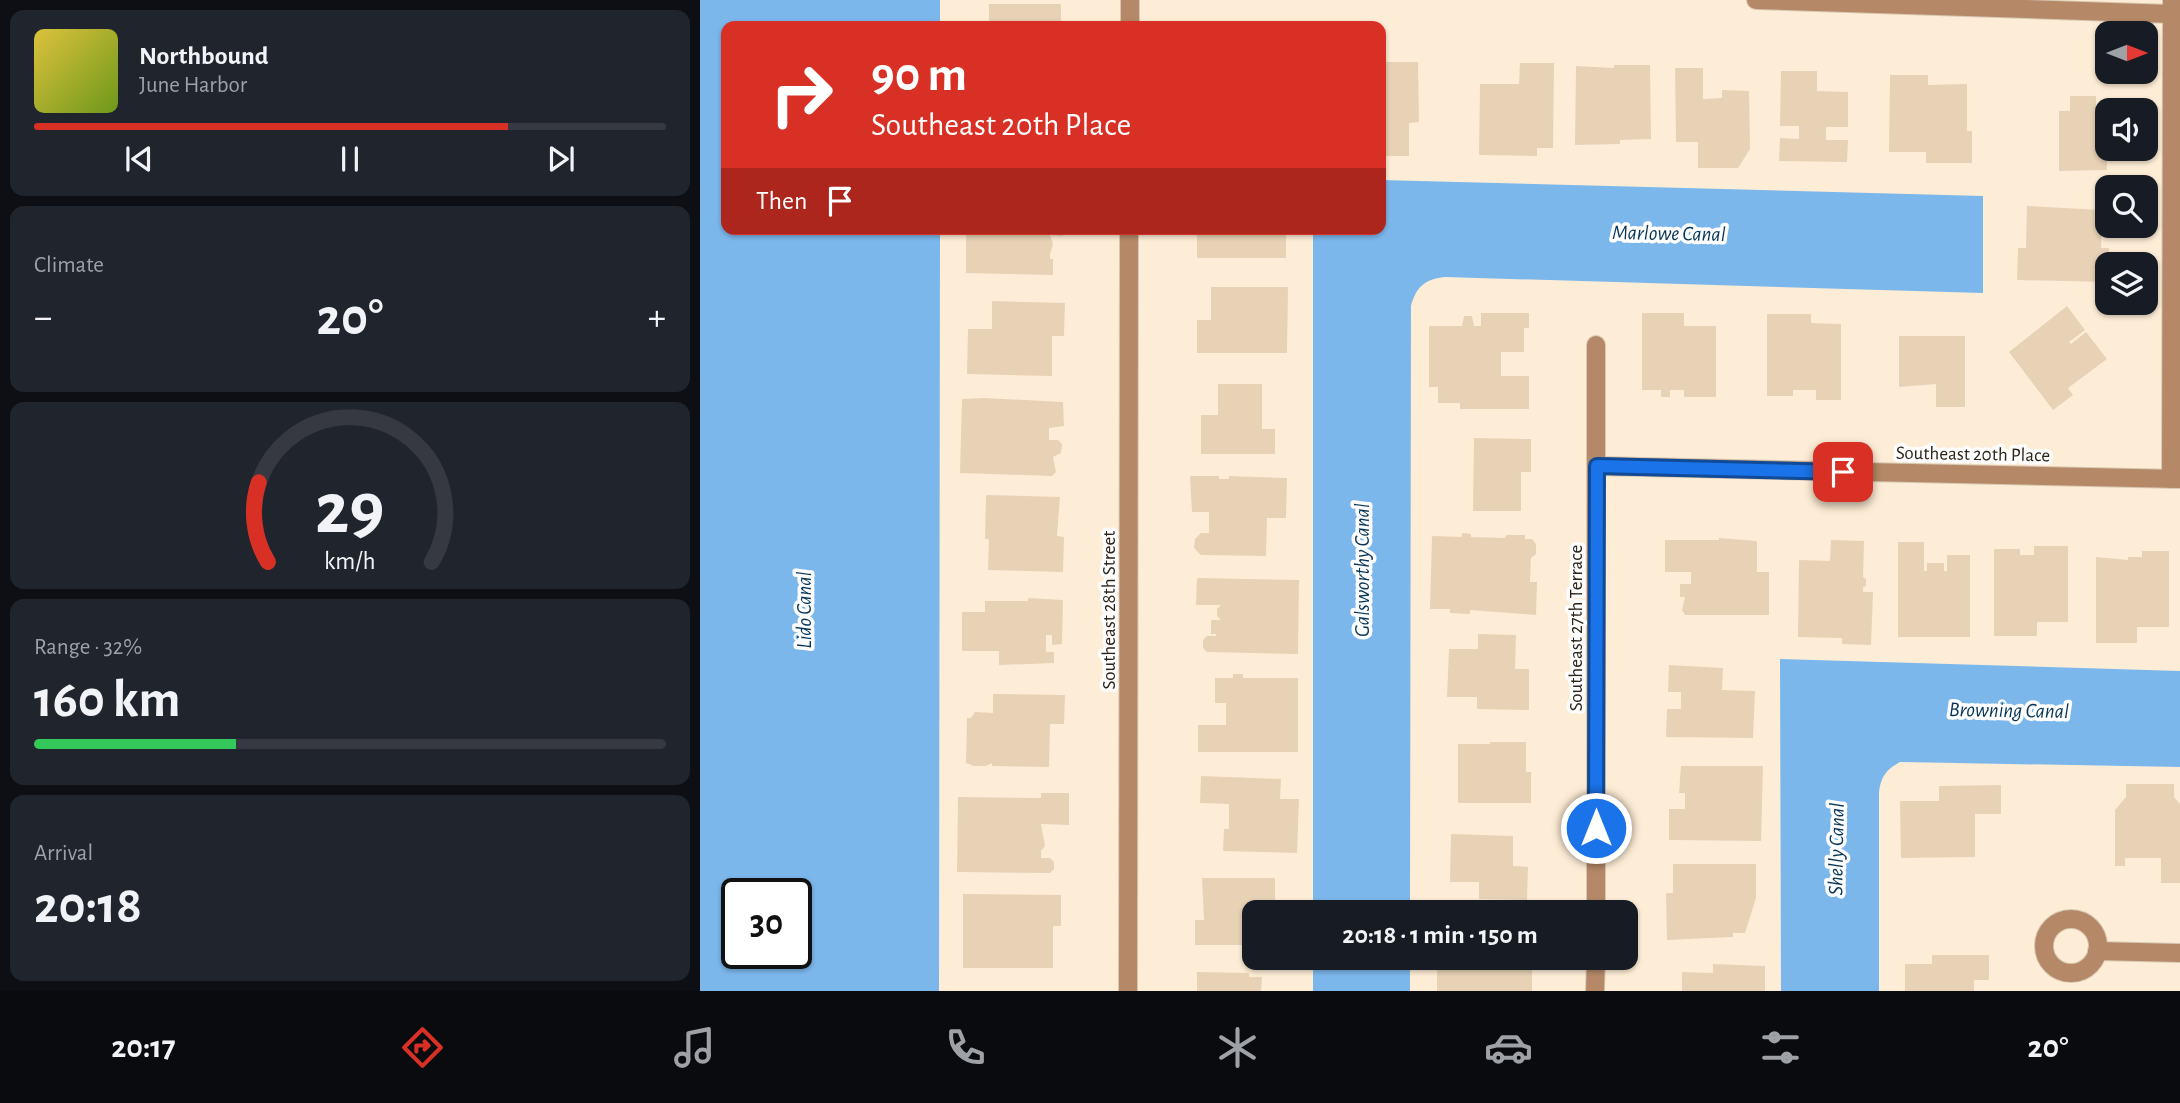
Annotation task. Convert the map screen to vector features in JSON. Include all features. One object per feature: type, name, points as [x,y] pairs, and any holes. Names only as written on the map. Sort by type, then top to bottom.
[{"type":"street","points":[[1130,0],[1130,21]]},
{"type":"street","points":[[1756,0],[2172,7],[2175,479]]},
{"type":"street","name":"Southeast 28th Street","points":[[1129,235],[1129,991]]},
{"type":"street","name":"Southeast 27th Terrace","points":[[1596,345],[1596,900]]},
{"type":"street","name":"Southeast 20th Place","points":[[1597,466],[2175,479]]},
{"type":"street","points":[[2097,951],[2180,953]]},
{"type":"street","points":[[1595,970],[1595,991]]},
{"type":"water","name":"Lido Canal","points":[[700,0],[940,0],[940,21],[721,21],[721,235],[940,235],[939,991],[700,991]]},
{"type":"water","points":[[1386,180],[1983,196],[1983,293],[1445,277],[1422,285],[1411,306],[1410,900],[1313,900],[1313,235],[1386,235]]},
{"type":"water","points":[[1780,659],[2180,671],[2180,767],[1900,762],[1885,774],[1879,793],[1879,991],[1781,991]]},
{"type":"water","points":[[1313,970],[1410,970],[1410,991],[1313,991]]},
{"type":"building","points":[[989,4],[1061,4],[1061,21],[989,21]]},
{"type":"building","points":[[1386,62],[1418,62],[1419,122],[1409,123],[1409,156],[1386,156]]},
{"type":"building","points":[[1520,63],[1554,63],[1553,148],[1537,148],[1537,156],[1479,155],[1480,84],[1519,84]]},
{"type":"building","points":[[1614,65],[1650,65],[1651,139],[1620,140],[1620,144],[1575,145],[1576,66],[1614,68]]},
{"type":"building","points":[[1675,68],[1703,68],[1703,99],[1722,98],[1722,90],[1749,91],[1750,149],[1738,168],[1698,168],[1698,142],[1676,142]]},
{"type":"building","points":[[1781,71],[1817,71],[1817,91],[1848,92],[1848,127],[1826,127],[1826,140],[1848,140],[1847,162],[1779,161],[1780,138],[1799,139],[1799,126],[1780,126]]},
{"type":"building","points":[[1890,75],[1928,75],[1928,85],[1967,84],[1967,131],[1972,131],[1972,163],[1926,163],[1926,152],[1889,152]]},
{"type":"building","points":[[2070,96],[2096,96],[2095,161],[2107,161],[2107,170],[2059,171],[2059,111],[2070,111]]},
{"type":"building","points":[[2027,206],[2095,210],[2095,238],[2101,238],[2101,248],[2109,248],[2109,252],[2095,252],[2095,282],[2017,280],[2018,248],[2026,248]]},
{"type":"building","points":[[966,235],[1050,235],[1053,244],[1050,259],[1053,259],[1053,275],[966,273]]},
{"type":"building","points":[[1197,235],[1286,235],[1286,258],[1197,258]]},
{"type":"building","points":[[1211,287],[1288,287],[1287,353],[1197,353],[1197,320],[1211,320]]},
{"type":"building","points":[[992,301],[1065,303],[1064,336],[1052,336],[1052,376],[967,374],[968,329],[992,329]]},
{"type":"building","points":[[2067,306],[2085,330],[2069,342],[2071,344],[2086,332],[2107,359],[2068,388],[2073,395],[2053,410],[2009,352]]},
{"type":"building","points":[[1481,313],[1529,313],[1529,328],[1524,328],[1524,352],[1501,352],[1501,376],[1529,376],[1529,409],[1460,409],[1460,403],[1438,403],[1438,387],[1429,387],[1429,326],[1462,326],[1464,316],[1472,316],[1474,326],[1481,326]]},
{"type":"building","points":[[1642,313],[1684,313],[1684,326],[1716,326],[1716,397],[1684,397],[1684,390],[1670,390],[1670,397],[1661,397],[1661,390],[1642,390]]},
{"type":"building","points":[[1767,314],[1811,314],[1811,323],[1841,324],[1841,400],[1816,400],[1816,390],[1793,390],[1793,396],[1767,396]]},
{"type":"building","points":[[1899,336],[1965,336],[1965,407],[1936,407],[1936,384],[1899,387]]},
{"type":"building","points":[[1218,384],[1262,384],[1262,429],[1275,429],[1275,454],[1201,454],[1201,415],[1218,415]]},
{"type":"building","points":[[962,399],[1063,402],[1064,426],[1049,428],[1049,440],[1058,440],[1062,444],[1061,453],[1053,457],[1056,472],[1052,476],[960,473]]},
{"type":"building","points":[[1474,438],[1531,439],[1531,472],[1521,472],[1521,511],[1473,511]]},
{"type":"building","points":[[1190,476],[1219,476],[1219,479],[1229,479],[1229,476],[1287,478],[1286,518],[1267,518],[1266,556],[1201,555],[1194,548],[1195,539],[1201,533],[1209,533],[1209,512],[1192,512]]},
{"type":"building","points":[[986,495],[1060,497],[1057,536],[1064,537],[1063,572],[988,570],[989,539],[985,539]]},
{"type":"building","points":[[1462,533],[1471,534],[1471,537],[1505,538],[1506,535],[1525,535],[1525,539],[1532,539],[1536,544],[1536,554],[1531,558],[1530,582],[1537,582],[1536,615],[1470,610],[1470,614],[1450,613],[1450,609],[1430,609],[1432,536],[1462,537]]},
{"type":"building","points":[[1719,538],[1757,541],[1757,572],[1769,572],[1769,615],[1685,615],[1682,610],[1685,597],[1680,597],[1680,584],[1691,584],[1691,572],[1665,572],[1665,540]]},
{"type":"building","points":[[1831,540],[1864,541],[1863,577],[1866,579],[1866,586],[1863,587],[1863,592],[1873,592],[1871,645],[1842,644],[1842,638],[1798,637],[1799,560],[1830,561]]},
{"type":"building","points":[[1898,542],[1924,542],[1924,571],[1927,571],[1927,563],[1944,563],[1944,571],[1947,571],[1947,555],[1970,555],[1970,637],[1898,637]]},
{"type":"building","points":[[2034,546],[2068,546],[2068,622],[2037,622],[2037,636],[1994,636],[1994,549],[2020,549],[2020,555],[2034,555]]},
{"type":"building","points":[[2142,551],[2169,551],[2169,627],[2137,627],[2137,643],[2096,643],[2096,557],[2128,560],[2128,557],[2142,557]]},
{"type":"building","points":[[1197,578],[1299,580],[1298,654],[1207,652],[1203,648],[1203,640],[1207,636],[1216,636],[1211,634],[1211,620],[1221,620],[1217,616],[1217,609],[1221,605],[1196,605]]},
{"type":"building","points":[[1028,598],[1063,600],[1062,644],[1052,645],[1052,635],[1046,635],[1046,652],[1054,652],[1054,663],[999,665],[999,651],[962,651],[962,612],[985,612],[985,601],[1028,601]]},
{"type":"building","points":[[1478,634],[1516,635],[1515,669],[1529,669],[1529,710],[1477,709],[1477,697],[1447,697],[1449,649],[1478,649]]},
{"type":"building","points":[[1669,665],[1723,668],[1722,690],[1755,691],[1753,738],[1666,737],[1667,709],[1681,709],[1681,692],[1668,692]]},
{"type":"building","points":[[1233,674],[1243,674],[1243,678],[1298,678],[1298,752],[1198,752],[1198,725],[1226,725],[1226,703],[1215,703],[1215,678],[1233,678]]},
{"type":"building","points":[[993,694],[1065,695],[1064,724],[1050,724],[1049,767],[992,766],[992,763],[974,766],[966,763],[967,718],[971,718],[975,712],[993,713]]},
{"type":"building","points":[[1526,742],[1526,772],[1531,772],[1531,803],[1458,803],[1458,744]]},
{"type":"building","points":[[1681,766],[1763,766],[1761,841],[1669,840],[1669,809],[1685,809],[1685,793],[1679,793]]},
{"type":"building","points":[[1201,776],[1281,779],[1280,799],[1299,799],[1297,853],[1223,851],[1224,829],[1229,829],[1229,804],[1200,803]]},
{"type":"building","points":[[2126,784],[2174,784],[2174,797],[2180,804],[2180,883],[2161,883],[2161,858],[2125,858],[2125,866],[2115,866],[2115,810],[2126,797]]},
{"type":"building","points":[[2001,785],[2001,814],[1975,814],[1975,857],[1901,858],[1900,801],[1939,801],[1939,786]]},
{"type":"building","points":[[1041,793],[1069,793],[1069,825],[1041,824],[1045,846],[1041,851],[1041,858],[1050,858],[1054,862],[1054,869],[1050,873],[957,872],[958,797],[1041,798]]},
{"type":"building","points":[[1451,834],[1513,836],[1513,866],[1528,867],[1527,900],[1479,899],[1479,882],[1450,882]]},
{"type":"building","points":[[1673,864],[1756,864],[1756,898],[1745,933],[1733,933],[1733,937],[1667,940],[1666,893],[1673,893]]},
{"type":"building","points":[[1202,878],[1275,878],[1275,900],[1242,900],[1242,945],[1195,945],[1195,920],[1204,920]]},
{"type":"building","points":[[963,894],[1061,895],[1061,926],[1053,926],[1053,968],[963,968]]},
{"type":"building","points":[[1932,955],[1989,955],[1989,980],[1974,980],[1974,991],[1905,991],[1905,964],[1932,964]]},
{"type":"building","points":[[1713,964],[1765,966],[1765,991],[1682,991],[1682,972],[1713,973]]},
{"type":"building","points":[[1437,970],[1532,970],[1532,991],[1437,991]]},
{"type":"building","points":[[1197,972],[1249,973],[1249,977],[1262,977],[1261,991],[1197,991]]},
{"type":"route","points":[[1596,828],[1597,466],[1843,472]]},
{"type":"water label","name":"Marlowe Canal","points":[[1669,233]]},
{"type":"water label","name":"Galsworthy Canal","points":[[1362,570]]},
{"type":"water label","name":"Browning Canal","points":[[2009,710]]},
{"type":"water label","name":"Shelly Canal","points":[[1836,849]]}]
